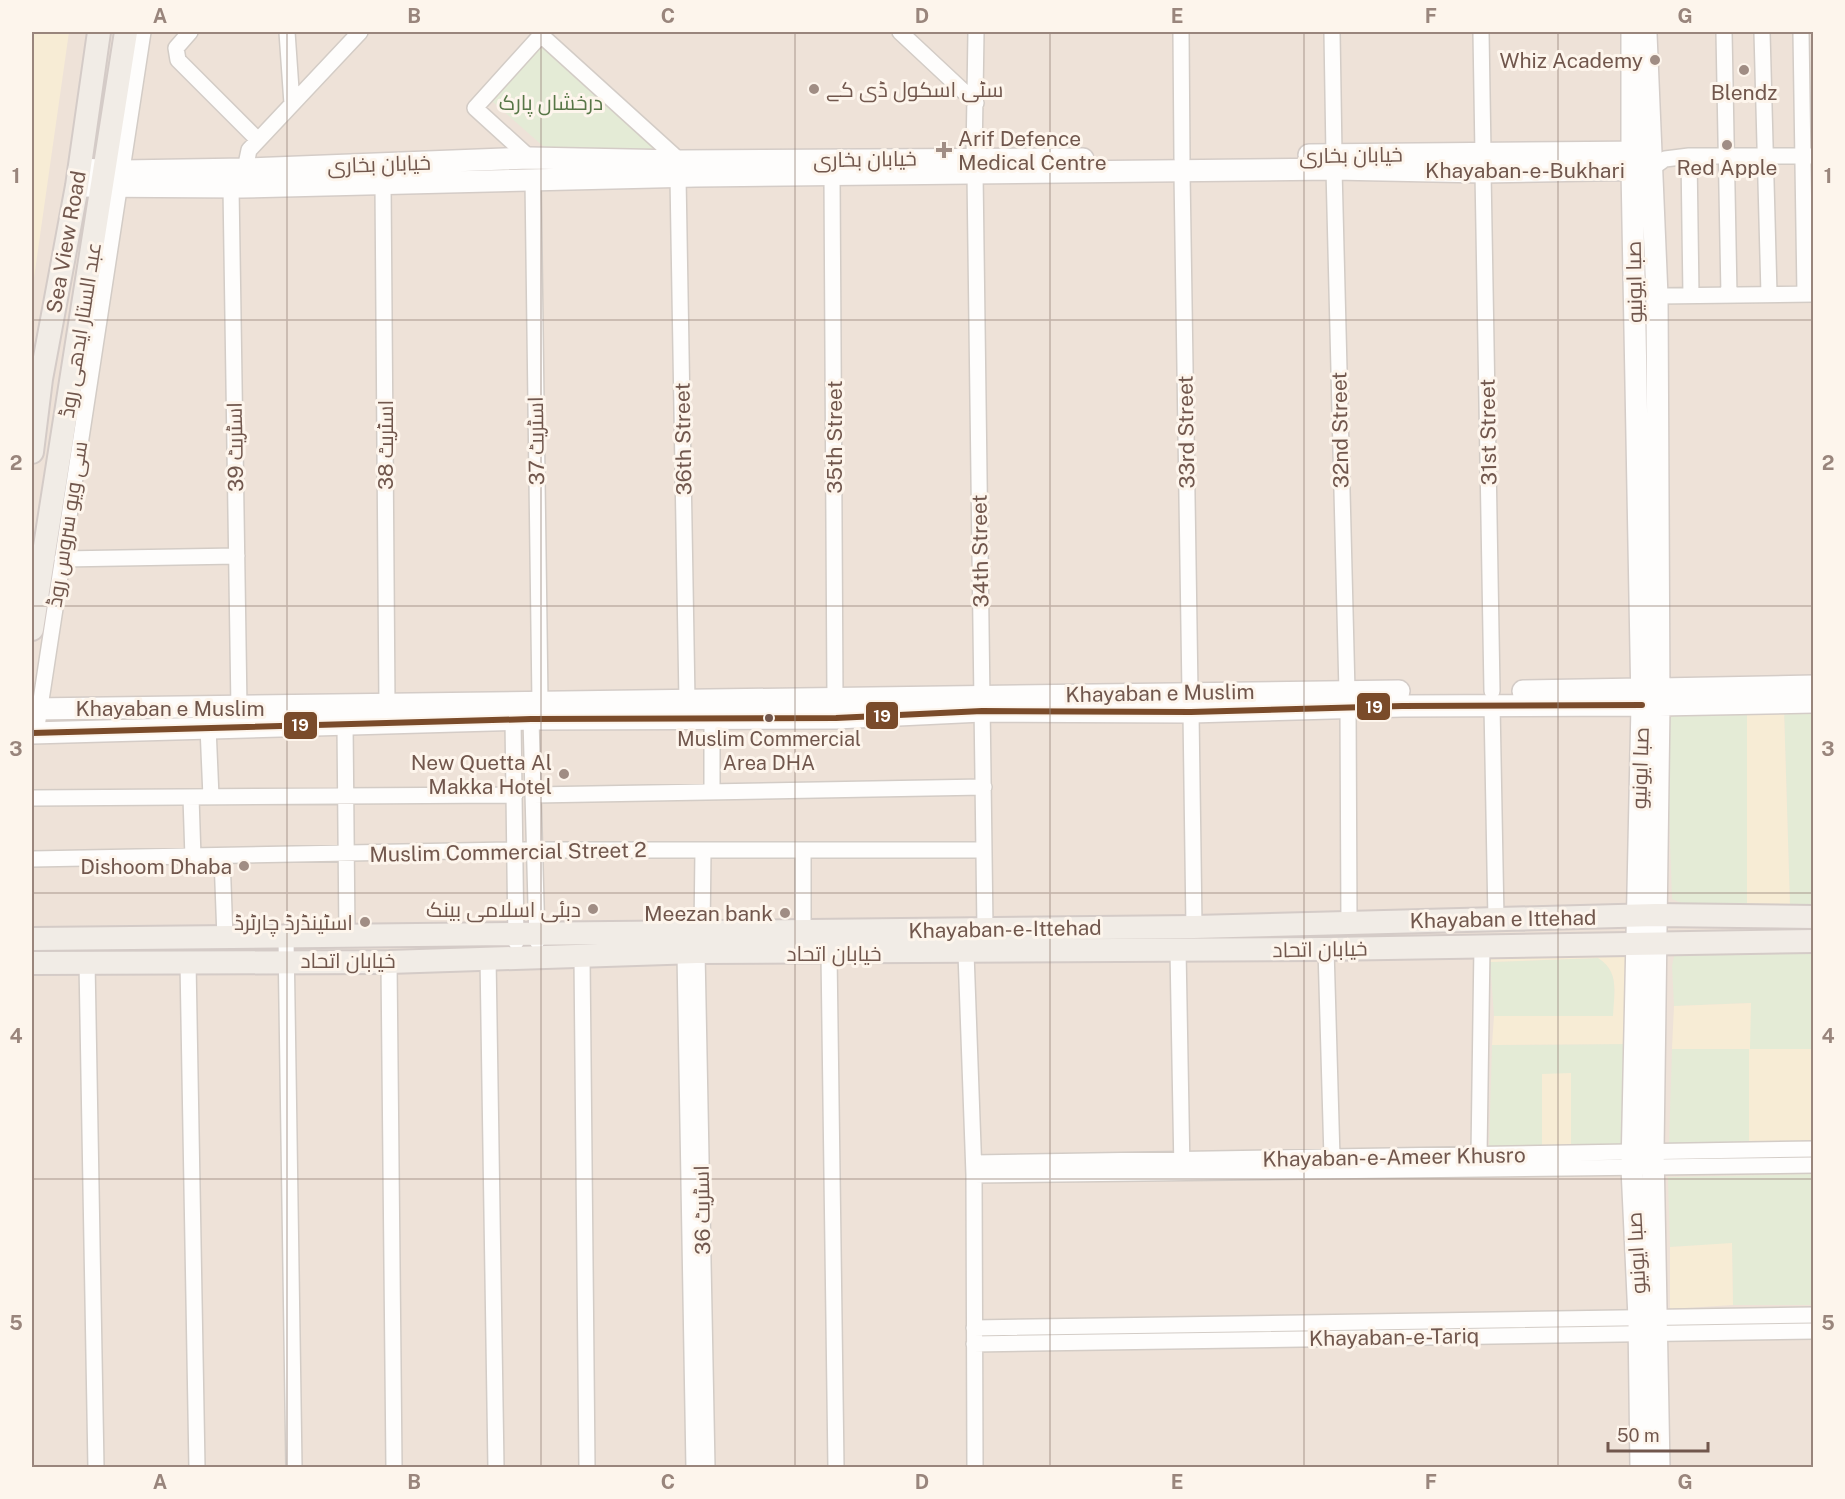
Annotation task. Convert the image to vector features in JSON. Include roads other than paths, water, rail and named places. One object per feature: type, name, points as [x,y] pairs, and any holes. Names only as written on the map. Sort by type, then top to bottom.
[{"type":"main road","name":"Sea View Road","points":[[32,452],[41,379],[78,177],[99,32]]},
{"type":"main road","name":"عبد الستار ایدھی روڈ","points":[[32,629],[113,179],[126,32]]},
{"type":"main road","points":[[1646,915],[1814,917]]},
{"type":"main road","name":"Khayaban e Ittehad","points":[[1349,923],[1646,915]]},
{"type":"main road","name":"Khayaban-e-Ittehad","points":[[526,934],[695,946],[803,931],[1349,923]]},
{"type":"main road","name":"خیابان اتحاد","points":[[32,963],[188,962],[286,949],[347,937],[526,934]]},
{"type":"main road","name":"خیابان اتحاد","points":[[32,939],[225,938],[286,949],[389,962],[488,957],[582,957],[695,946],[829,953],[966,953],[1646,944]]},
{"type":"main road","points":[[1646,944],[1814,941]]},
{"type":"street","name":"سی ویو سروس روڈ","points":[[34,733],[35,709],[62,559],[113,179],[142,32]]},
{"type":"street","points":[[190,32],[176,48],[178,60],[258,140]]},
{"type":"street","points":[[287,32],[292,104]]},
{"type":"street","points":[[245,169],[249,150],[360,32]]},
{"type":"street","points":[[900,32],[976,103]]},
{"type":"street","name":"34th Street","points":[[976,32],[975,166],[985,929]]},
{"type":"street","name":"33rd Street","points":[[1181,32],[1194,927]]},
{"type":"street","name":"32nd Street","points":[[1332,32],[1348,699],[1349,923]]},
{"type":"street","name":"31st Street","points":[[1481,32],[1496,920]]},
{"type":"street","name":"صبا ایونیو","points":[[1632,32],[1646,160],[1657,296],[1644,1160],[1648,1326],[1659,1467]]},
{"type":"street","name":"صبا ایونیو","points":[[1646,32],[1650,697]]},
{"type":"street","points":[[1724,32],[1728,295]]},
{"type":"street","points":[[1762,32],[1769,294]]},
{"type":"street","points":[[1657,296],[1809,294],[1808,157],[1801,32]]},
{"type":"street","points":[[530,158],[475,108],[541,34],[679,169]]},
{"type":"street","points":[[1689,156],[1690,296]]},
{"type":"street","name":"Khayaban-e-Bukhari","points":[[1182,166],[1334,162],[1483,163],[1646,160],[1689,156],[1808,157]]},
{"type":"street","name":"خیابان بخاری","points":[[113,179],[245,169],[530,158],[601,169],[1182,166]]},
{"type":"street","name":"خیابان بخاری","points":[[679,169],[832,175],[908,166]]},
{"type":"street","name":"خیابان بخاری","points":[[78,177],[231,187],[533,180],[601,169]]},
{"type":"street","name":"36th Street","points":[[679,169],[687,702]]},
{"type":"street","name":"35th Street","points":[[832,175],[835,699]]},
{"type":"street","name":"اسٹریٹ 37","points":[[526,934],[534,850],[534,795],[528,714],[533,180]]},
{"type":"street","name":"اسٹریٹ 38","points":[[383,184],[387,705]]},
{"type":"street","name":"اسٹریٹ 39","points":[[231,187],[239,708]]},
{"type":"street","points":[[62,559],[237,556]]},
{"type":"street","name":"Khayaban e Muslim","points":[[1650,697],[1814,686]]},
{"type":"street","name":"Khayaban e Muslim","points":[[604,710],[712,717],[835,699],[1095,703],[1650,697],[1814,702]]},
{"type":"street","name":"Khayaban e Muslim","points":[[34,733],[345,724],[430,713],[528,714],[687,702],[776,709],[836,718],[982,703]]},
{"type":"street","name":"Khayaban e Muslim","points":[[35,709],[387,705],[430,713],[528,714]]},
{"type":"street","name":"اسٹریٹ 37","points":[[527,957],[514,850],[515,795],[528,714]]},
{"type":"street","points":[[712,717],[712,792]]},
{"type":"street","points":[[345,724],[347,937]]},
{"type":"street","points":[[208,727],[211,797]]},
{"type":"street","points":[[534,795],[984,787]]},
{"type":"street","points":[[32,798],[515,795]]},
{"type":"street","points":[[191,797],[193,858]]},
{"type":"street","name":"Muslim Commercial Street 2","points":[[32,859],[193,858],[514,850],[984,850]]},
{"type":"street","points":[[695,946],[703,850]]},
{"type":"street","points":[[803,850],[803,931]]},
{"type":"street","points":[[222,857],[225,938]]},
{"type":"street","points":[[526,934],[527,957]]},
{"type":"street","name":"اسٹریٹ 36","points":[[694,1467],[695,946]]},
{"type":"street","name":"اسٹریٹ 36","points":[[695,946],[707,1467]]},
{"type":"street","points":[[1479,1155],[1482,946]]},
{"type":"street","points":[[286,949],[294,1467]]},
{"type":"street","points":[[1326,949],[1332,1158]]},
{"type":"street","points":[[1178,950],[1182,1167]]},
{"type":"street","points":[[829,953],[836,1467]]},
{"type":"street","points":[[966,953],[974,1169],[975,1467]]},
{"type":"street","points":[[488,957],[496,1467]]},
{"type":"street","points":[[582,957],[587,1467]]},
{"type":"street","points":[[87,962],[96,1467]]},
{"type":"street","points":[[188,962],[197,1467]]},
{"type":"street","points":[[389,962],[394,1467]]},
{"type":"street","name":"Khayaban-e-Ameer Khusro","points":[[974,1169],[1644,1160],[1814,1149]]},
{"type":"street","name":"Khayaban-e-Ameer Khusro","points":[[1246,1167],[1332,1158],[1479,1155],[1814,1165]]},
{"type":"street","name":"Khayaban-e-Tariq","points":[[974,1344],[1648,1326],[1814,1315]]},
{"type":"street","name":"صبا ایونیو","points":[[1641,1467],[1648,1326]]},
{"type":"street","name":"Khayaban-e-Tariq","points":[[974,1329],[1648,1326],[1814,1331]]},
{"type":"place","name":"Whiz Academy","points":[[1655,60]]},
{"type":"place","name":"Blendz","points":[[1744,70]]},
{"type":"place","name":"سٹی اسکول ڈی کے","points":[[814,89]]},
{"type":"place","name":"Red Apple","points":[[1727,145]]},
{"type":"place","name":"Arif Defence Medical Centre","points":[[944,150]]},
{"type":"place","name":"Muslim Commercial Area DHA","points":[[769,718]]},
{"type":"place","name":"New Quetta Al Makka Hotel","points":[[564,774]]},
{"type":"place","name":"Dishoom Dhaba","points":[[244,866]]},
{"type":"place","name":"دبئی اسلامی بینک","points":[[593,909]]},
{"type":"place","name":"Meezan bank","points":[[785,913]]},
{"type":"place","name":"اسٹینڈرڈ چارٹرڈ","points":[[365,922]]},
{"type":"park label","name":"درخشاں پارک","points":[[551,102]]}]
